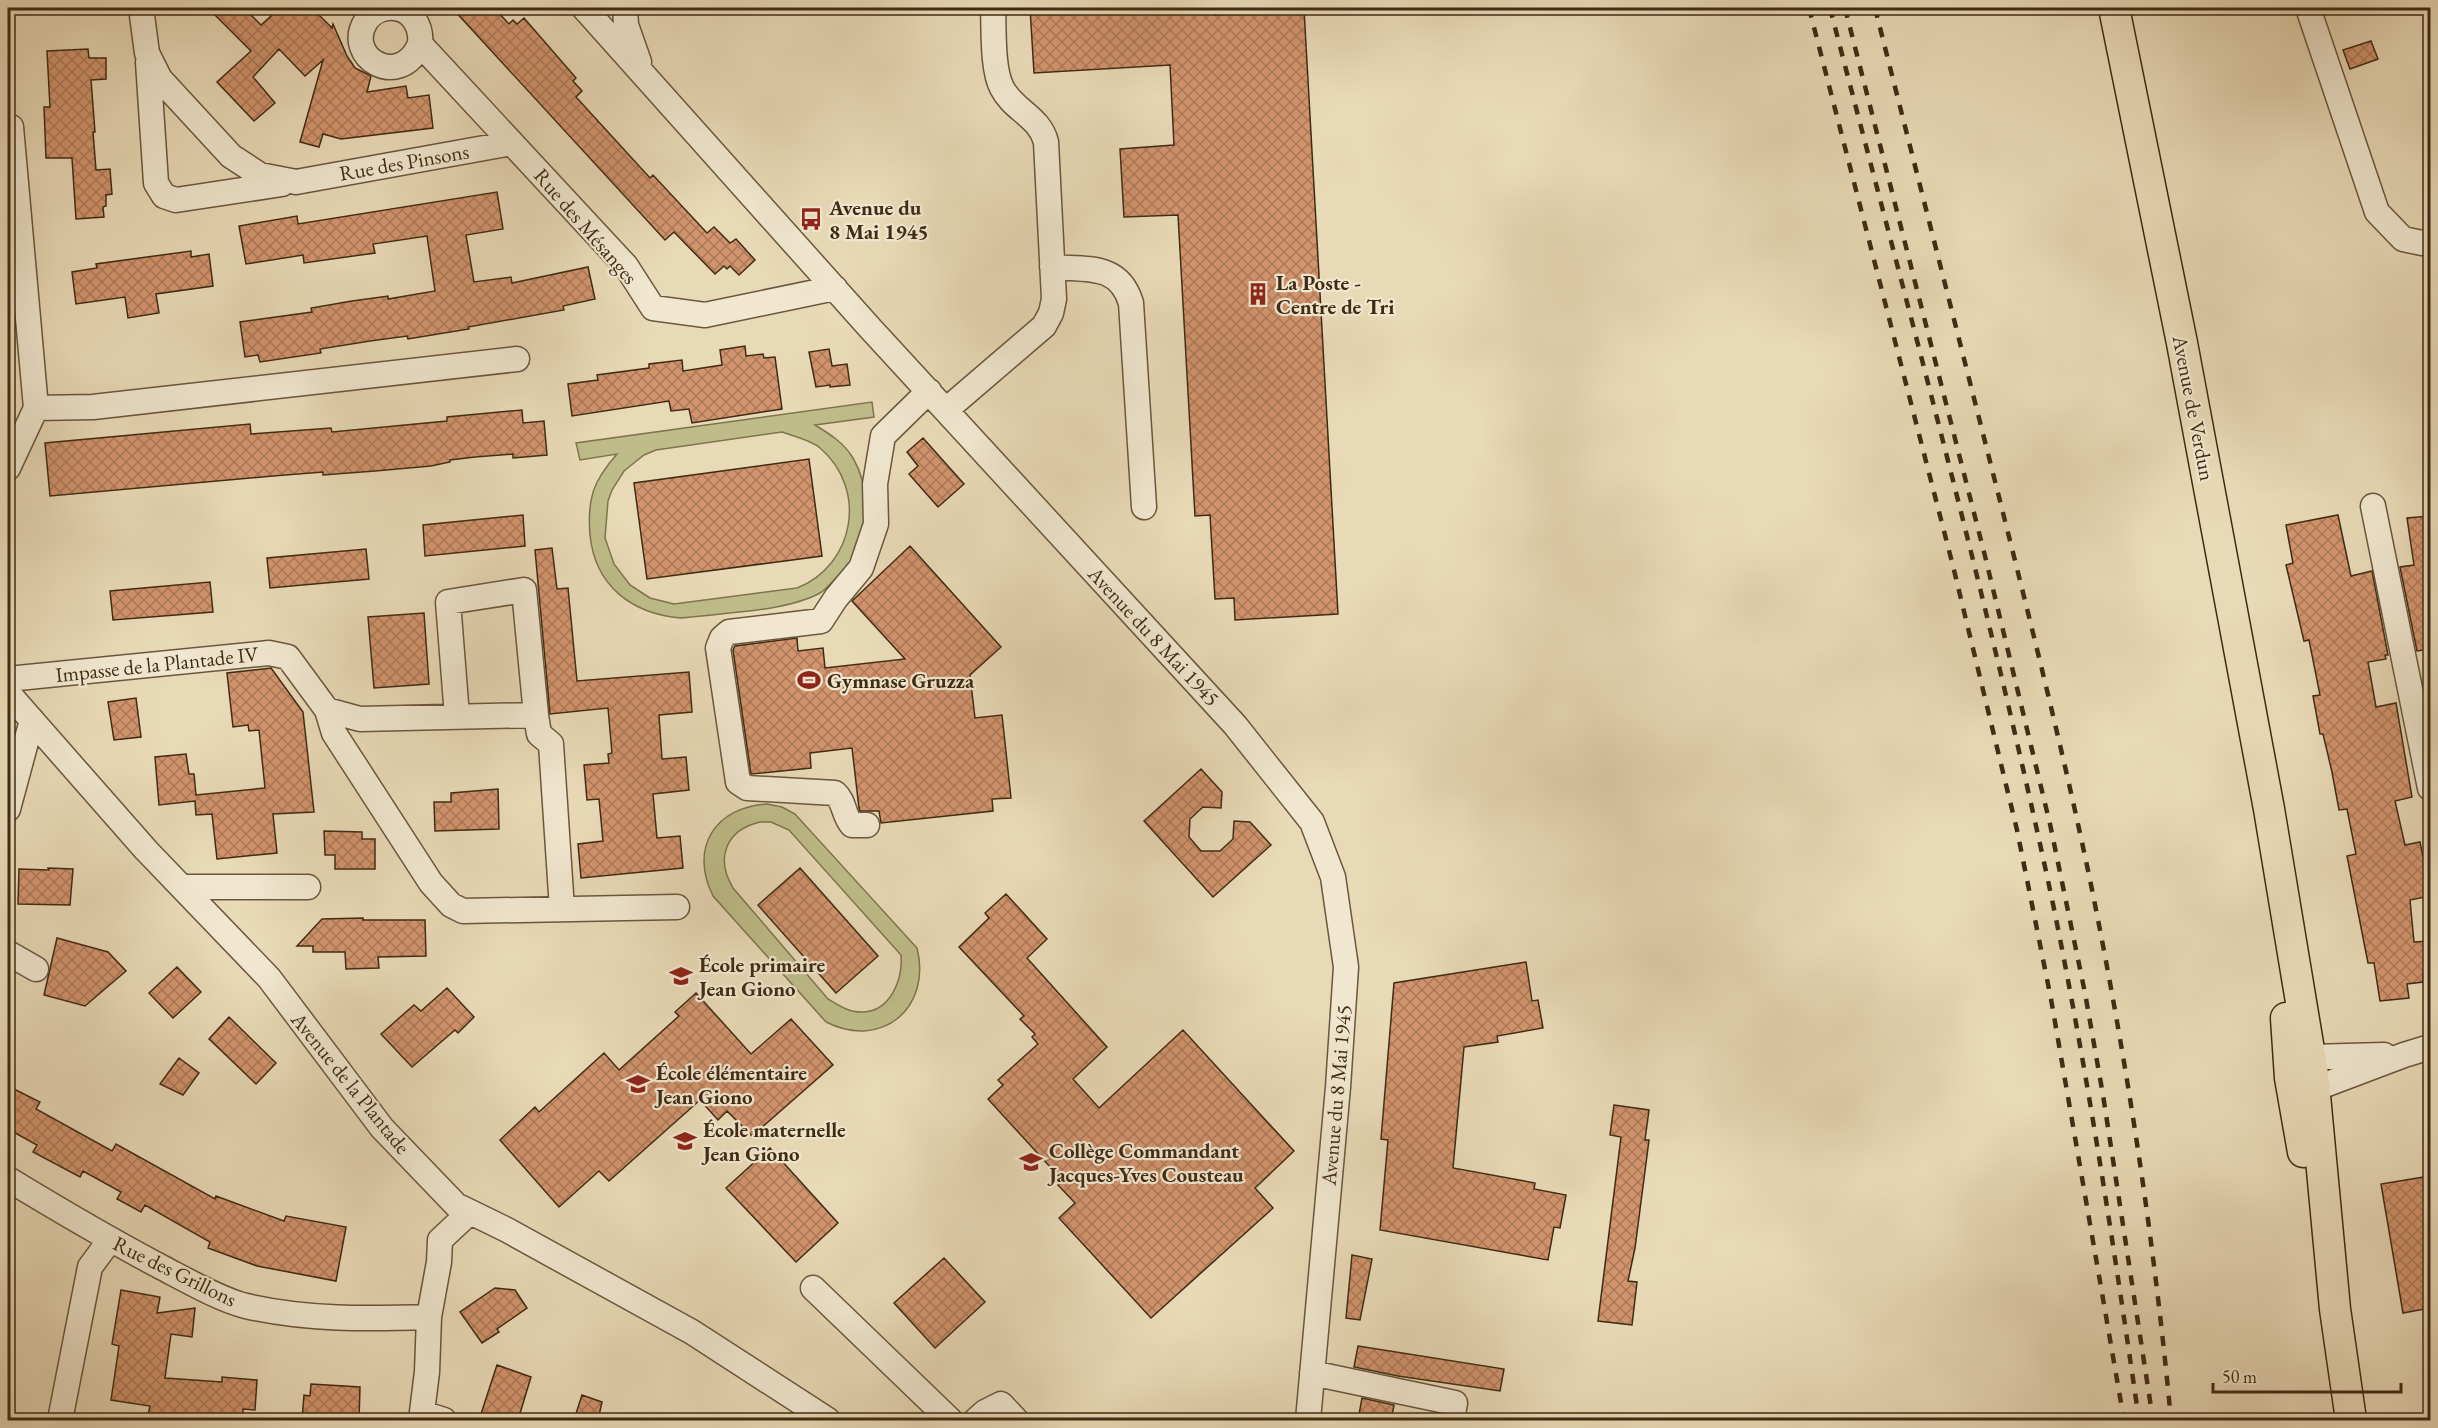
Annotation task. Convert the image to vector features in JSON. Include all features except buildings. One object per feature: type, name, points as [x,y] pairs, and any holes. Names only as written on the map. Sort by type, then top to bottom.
[{"type":"main road","name":"Avenue de Verdun","points":[[2114,8],[2185,355],[2269,809]]},
{"type":"main road","points":[[2269,809],[2290,1078],[2335,1309]]},
{"type":"main road","points":[[2269,809],[2310,1057],[2308,1090],[2350,1420]]},
{"type":"street","name":"Rue des Pinsons","points":[[141,8],[147,53],[156,183],[164,196],[176,200],[296,182],[512,143]]},
{"type":"street","name":"Avenue du 8 Mai 1945","points":[[584,8],[835,288],[1235,725],[1312,822],[1333,877],[1346,967],[1338,1087],[1308,1420]]},
{"type":"street","points":[[625,8],[626,25],[642,72]]},
{"type":"street","points":[[946,410],[1044,326],[1051,313],[1054,299],[1046,142],[1044,133],[1037,123],[1002,89],[998,76],[993,8]]},
{"type":"street","points":[[2308,8],[2377,212],[2403,239],[2422,243],[2430,242]]},
{"type":"street","name":"Rue des Mésanges","points":[[420,44],[626,266],[653,308],[705,315],[835,288]]},
{"type":"street","name":"Rue des Pinsons","points":[[147,53],[160,79],[231,156],[260,175],[296,182]]},
{"type":"street","points":[[8,468],[36,408],[16,307],[9,128]]},
{"type":"street","points":[[1052,267],[1107,272],[1118,278],[1126,288],[1131,303],[1144,507]]},
{"type":"street","points":[[36,408],[93,407],[517,358]]},
{"type":"street","points":[[867,825],[852,825],[846,818],[842,799],[835,793],[747,788],[738,782],[718,648],[722,638],[729,632],[821,621],[836,598],[861,568],[876,524],[875,484],[883,436],[929,391]]},
{"type":"street","points":[[2373,506],[2430,788]]},
{"type":"street","points":[[457,716],[448,602],[524,590],[539,734],[551,744],[562,909],[677,907]]},
{"type":"street","name":"Impasse de la Plantade IV","points":[[8,679],[269,653],[288,657],[327,710],[334,733],[431,883],[451,905],[464,911],[562,909]]},
{"type":"street","name":"Avenue de la Plantade","points":[[8,693],[182,887],[269,978],[382,1128],[456,1205],[692,1332],[828,1420]]},
{"type":"street","points":[[327,710],[360,719],[536,715]]},
{"type":"street","points":[[8,809],[32,720]]},
{"type":"street","points":[[182,887],[308,887]]},
{"type":"street","points":[[8,953],[36,969]]},
{"type":"street","points":[[2287,1036],[2308,1090],[2297,1120]]},
{"type":"street","points":[[2308,1090],[2404,1054],[2430,1047]]},
{"type":"street","points":[[2310,1057],[2404,1054]]},
{"type":"street","name":"Rue des Grillons","points":[[8,1179],[110,1240],[186,1280],[244,1305],[305,1315],[349,1319],[429,1317]]},
{"type":"street","points":[[429,1418],[427,1372],[429,1317],[439,1262],[440,1240],[470,1212]]},
{"type":"street","points":[[60,1420],[90,1267],[110,1240]]},
{"type":"street","points":[[813,1288],[950,1420]]},
{"type":"street","points":[[1312,1373],[1455,1403],[1452,1420]]},
{"type":"street","points":[[977,1420],[985,1412],[1001,1404],[1016,1420]]},
{"type":"shaded area","points":[[872,402],[874,417],[815,425],[841,443],[859,469],[866,507],[860,544],[855,556],[842,572],[822,592],[806,599],[771,608],[681,618],[647,611],[619,594],[608,583],[593,553],[589,522],[593,491],[602,473],[617,454],[580,460],[576,443]],"holes":[[[782,432],[807,440],[820,448],[835,465],[845,484],[849,504],[848,525],[842,544],[832,562],[817,577],[797,588],[674,604],[650,598],[630,585],[614,564],[605,538],[608,501],[624,471],[644,455],[656,450]]]},
{"type":"shaded area","points":[[767,804],[782,807],[795,814],[917,948],[920,970],[917,989],[910,1005],[898,1018],[883,1027],[866,1031],[847,1029],[826,1022],[713,896],[706,878],[704,862],[706,847],[712,833],[721,822],[733,813]],"holes":[[[760,822],[771,822],[789,830],[901,955],[897,983],[888,1000],[881,1006],[873,1010],[858,1012],[844,1008],[828,999],[733,888],[725,866],[727,847],[732,838],[748,826]]]},
{"type":"railway","points":[[1809,8],[1953,566],[2017,830],[2051,999],[2124,1420]]},
{"type":"railway","points":[[1830,8],[1975,567],[2053,904],[2089,1097],[2139,1420]]},
{"type":"railway","points":[[1845,8],[1985,556],[2050,824],[2085,993],[2103,1095],[2153,1420]]},
{"type":"railway","points":[[1875,8],[2034,636],[2089,875],[2138,1147],[2171,1420]]},
{"type":"place","name":"Avenue du 8 Mai 1945","points":[[811,219]]},
{"type":"place","name":"La Poste - Centre de Tri","points":[[1258,294]]},
{"type":"place","name":"Gymnase Gruzza","points":[[809,680]]},
{"type":"place","name":"École primaire Jean Giono","points":[[681,976]]},
{"type":"place","name":"École élémentaire Jean Giono","points":[[638,1084]]},
{"type":"place","name":"École maternelle Jean Giono","points":[[685,1141]]},
{"type":"place","name":"Collège Commandant Jacques-Yves Cousteau","points":[[1031,1162]]}]
